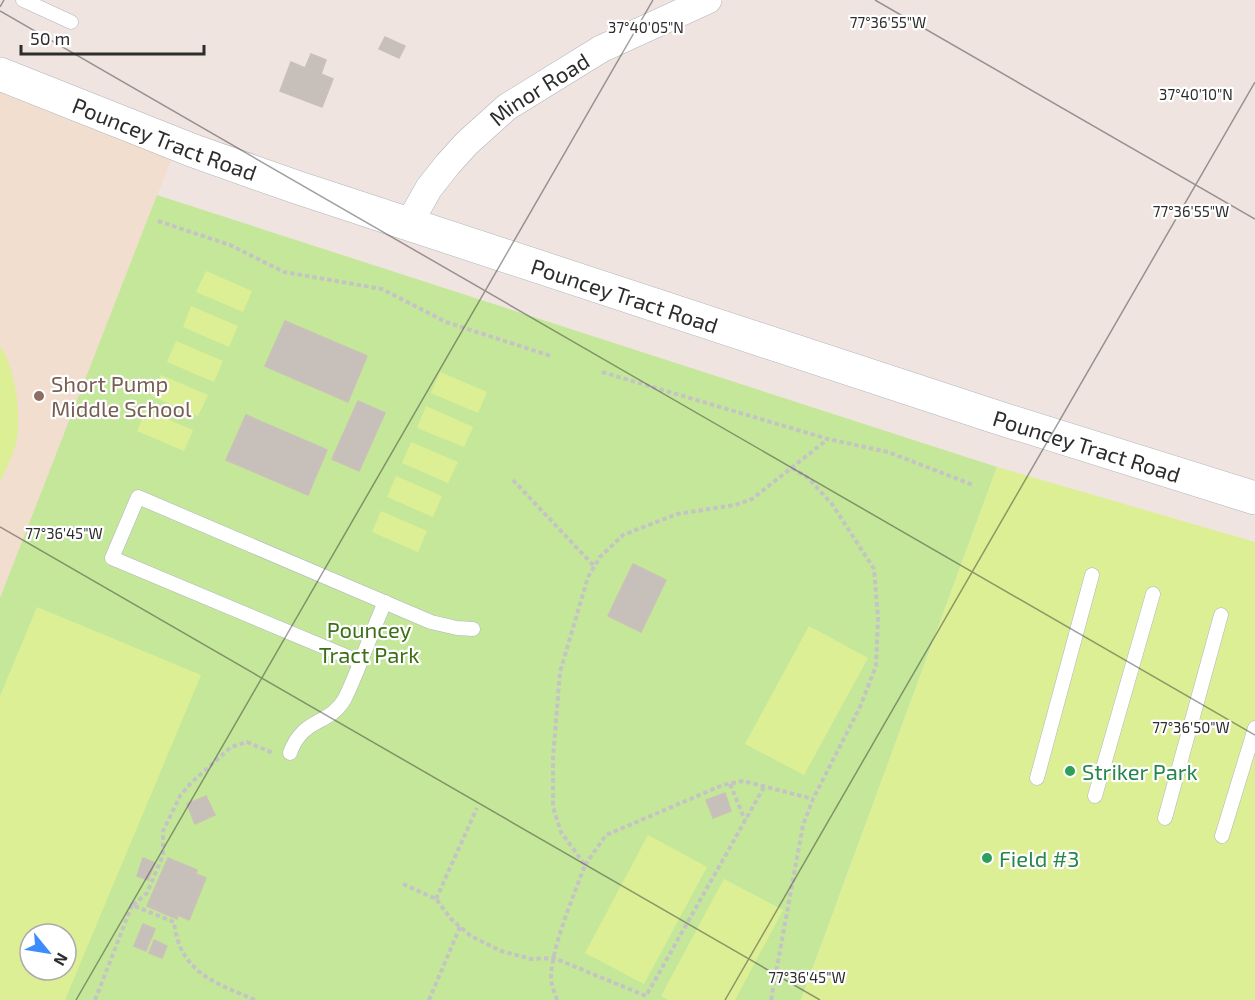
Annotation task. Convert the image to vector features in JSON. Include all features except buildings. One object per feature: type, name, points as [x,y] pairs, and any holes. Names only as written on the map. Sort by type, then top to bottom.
[{"type":"main road","name":"Pouncey Tract Road","points":[[0,74],[194,152],[408,225],[999,418],[1255,498]]},
{"type":"street","name":"Minor Road","points":[[408,225],[429,188],[447,164],[507,107],[601,49],[708,0]]},
{"type":"lane","points":[[23,0],[70,22]]},
{"type":"lane","points":[[360,662],[112,558],[138,497],[442,626],[473,629]]},
{"type":"lane","points":[[1037,778],[1092,575]]},
{"type":"lane","points":[[1095,796],[1153,594]]},
{"type":"lane","points":[[283,754],[308,726],[339,707],[385,602]]},
{"type":"lane","points":[[1165,818],[1221,615]]},
{"type":"lane","points":[[1222,836],[1255,728]]},
{"type":"path","points":[[158,221],[230,245],[284,272],[382,288],[446,322],[551,356]]},
{"type":"path","points":[[602,372],[828,439],[888,452],[973,484]]},
{"type":"path","points":[[585,865],[561,832],[553,807],[553,758],[560,672],[588,577],[594,566],[623,535],[677,514],[735,505],[752,499],[828,439]]},
{"type":"path","points":[[771,1000],[803,825],[813,799],[860,707],[876,666],[878,618],[874,569],[832,504],[808,478],[792,468]]},
{"type":"path","points":[[513,480],[594,566]]},
{"type":"path","points":[[95,1000],[132,905],[147,893],[163,855],[163,831],[180,796],[231,747],[247,742],[283,754]]},
{"type":"path","points":[[558,1000],[551,979],[554,958],[568,910],[585,865],[606,835],[723,785],[743,781],[813,799]]},
{"type":"path","points":[[730,784],[745,820]]},
{"type":"path","points":[[403,884],[436,899],[451,919],[471,936],[501,951],[531,959],[554,958],[646,996],[764,786]]},
{"type":"path","points":[[436,899],[477,808]]},
{"type":"path","points":[[132,905],[174,922],[180,947],[190,964],[207,978],[255,1000]]},
{"type":"path","points":[[429,1000],[460,927]]},
{"type":"shaded area","name":"Short Pump Middle School","points":[[0,85],[173,155],[0,598]]},
{"type":"green space","name":"Pouncey Tract Park","points":[[157,195],[997,467],[801,1000],[0,1000],[0,598]]},
{"type":"green space","points":[[206,271],[252,291],[243,312],[196,292]]},
{"type":"green space","points":[[191,306],[238,326],[229,347],[183,327]]},
{"type":"green space","points":[[176,341],[223,361],[214,382],[167,362]]},
{"type":"green space","points":[[0,346],[6,356],[14,381],[18,423],[15,447],[0,482]]},
{"type":"green space","points":[[440,372],[487,392],[478,413],[431,393]]},
{"type":"green space","points":[[161,375],[208,395],[198,416],[152,396]]},
{"type":"green space","points":[[426,406],[473,427],[464,447],[417,428]]},
{"type":"green space","points":[[146,410],[193,430],[184,451],[137,431]]},
{"type":"green space","points":[[411,442],[458,462],[448,483],[402,463]]},
{"type":"green space","name":"Striker Park","points":[[997,467],[1255,542],[1255,1000],[801,1000]]},
{"type":"green space","points":[[396,476],[442,496],[433,517],[387,497]]},
{"type":"green space","points":[[381,511],[427,531],[418,552],[372,532]]},
{"type":"green space","points":[[37,607],[201,675],[78,969],[78,922],[18,922],[18,982],[73,982],[65,1000],[0,1000],[0,696]]},
{"type":"green space","points":[[809,626],[868,658],[804,775],[745,744]]},
{"type":"green space","points":[[648,835],[707,867],[644,984],[585,953]]},
{"type":"green space","points":[[724,879],[783,910],[735,1000],[669,1000],[661,996]]},
{"type":"place","name":"Short Pump Middle School","points":[[39,396]]},
{"type":"place","name":"Striker Park","points":[[1070,771]]},
{"type":"place","name":"Field #3","points":[[987,858]]}]
